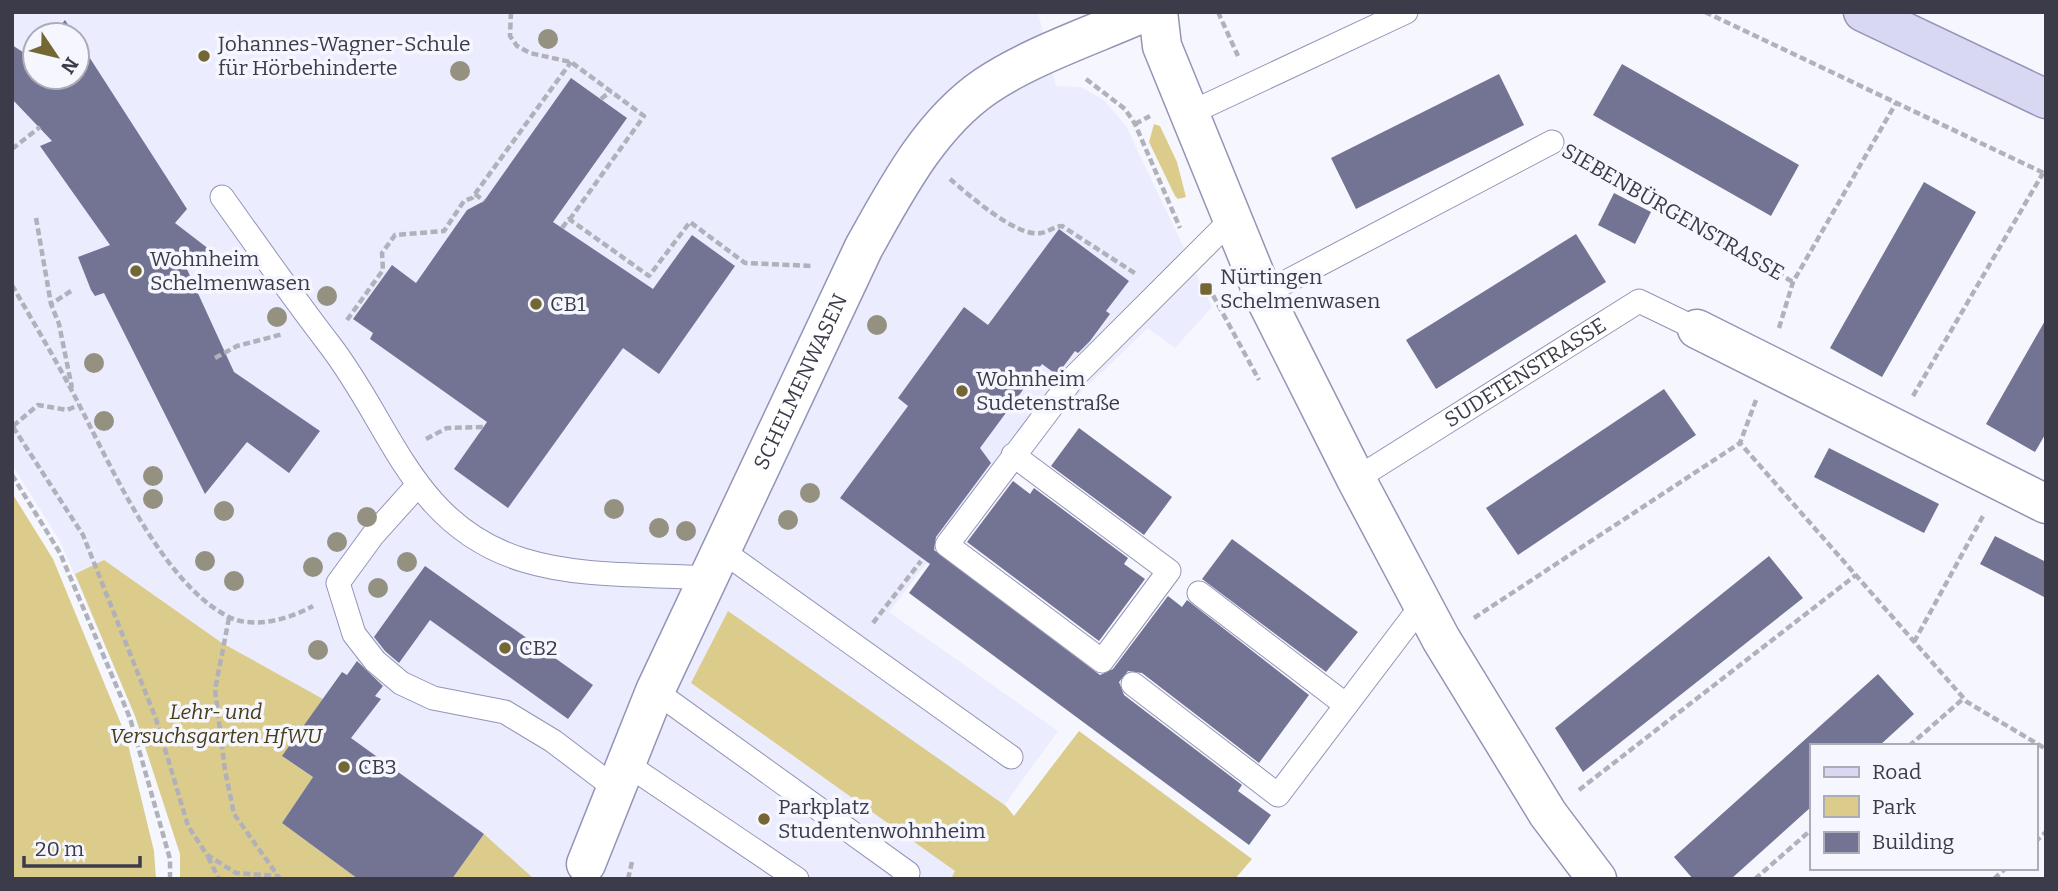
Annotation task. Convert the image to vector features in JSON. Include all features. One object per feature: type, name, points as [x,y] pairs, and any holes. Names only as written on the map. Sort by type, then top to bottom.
[{"type":"main road","points":[[1863,12],[2046,99]]},
{"type":"street","name":"SCHELMENWASEN","points":[[596,871],[620,775],[655,691],[854,269],[894,193],[957,110],[985,87],[1010,73],[1146,12]]},
{"type":"street","points":[[1158,12],[1162,46],[1263,294],[1356,480],[1441,639],[1548,814],[1597,879]]},
{"type":"street","points":[[1697,329],[2046,504]]},
{"type":"lane","points":[[1188,114],[1406,12]]},
{"type":"lane","points":[[1263,294],[1552,142]]},
{"type":"lane","points":[[222,197],[329,344],[417,486],[444,515],[488,545],[523,560],[570,570],[715,564],[856,647],[1011,758]]},
{"type":"lane","points":[[1013,455],[1169,571],[1102,661],[947,545],[1013,455],[1073,377],[1232,219]]},
{"type":"lane","name":"SUDETENSTRASSE","points":[[1356,480],[1639,301],[1697,329]]},
{"type":"lane","points":[[417,486],[373,535],[338,583],[354,634],[375,661],[401,683],[433,698],[505,712],[553,741],[620,775],[797,879]]},
{"type":"lane","points":[[1199,593],[1346,705]]},
{"type":"lane","points":[[1133,684],[1278,795],[1422,604]]},
{"type":"lane","points":[[655,691],[908,873],[904,879]]},
{"type":"path","points":[[511,12],[510,36],[517,46],[530,53],[571,62],[644,116],[562,228]]},
{"type":"path","points":[[1705,12],[2044,174],[1894,428]]},
{"type":"path","points":[[344,324],[383,270],[382,253],[395,235],[444,232],[464,201],[475,194],[571,62]]},
{"type":"path","points":[[601,99],[611,91]]},
{"type":"path","name":"SIEBENBÜRGENSTRASSE","points":[[1740,443],[1768,365],[1793,282],[1896,103]]},
{"type":"path","points":[[12,149],[40,127]]},
{"type":"path","name":"SIEBENBÜRGENSTRASSE","points":[[1552,142],[1793,282]]},
{"type":"path","points":[[947,177],[1021,231],[1043,233],[1053,226],[1062,226],[1074,232],[1139,277],[1157,293]]},
{"type":"path","points":[[475,194],[484,201]]},
{"type":"path","points":[[36,218],[72,392]]},
{"type":"path","points":[[569,219],[649,276],[691,222],[745,263],[854,269]]},
{"type":"path","points":[[12,285],[169,566],[187,586],[229,618],[259,623],[293,616],[320,602],[338,583]]},
{"type":"path","points":[[53,302],[71,291]]},
{"type":"path","points":[[215,358],[265,337],[318,332]]},
{"type":"path","points":[[79,405],[67,410],[38,405],[13,426],[83,535],[156,719],[188,826],[219,879]]},
{"type":"path","points":[[405,463],[424,440],[447,428],[484,427]]},
{"type":"path","points":[[1441,639],[1740,443],[1964,698],[2046,748]]},
{"type":"path","points":[[12,475],[60,553],[130,718],[170,859],[170,879]]},
{"type":"path","points":[[1914,642],[2001,482]]},
{"type":"path","points":[[856,647],[921,561],[947,545]]},
{"type":"path","points":[[1548,814],[1856,575]]},
{"type":"path","points":[[229,618],[215,690],[225,770],[234,814],[280,878]]},
{"type":"path","points":[[1911,744],[1964,698]]},
{"type":"path","points":[[1755,879],[1810,831]]},
{"type":"path","points":[[207,855],[236,873],[280,878]]},
{"type":"shaded area","points":[[12,12],[1038,12],[1056,86],[1081,87],[1105,101],[1126,126],[1212,307],[1175,348],[1148,328],[1076,397],[945,556],[926,564],[889,612],[1058,731],[951,879],[180,879],[180,854],[135,716],[60,541],[12,465]]},
{"type":"green space","points":[[1154,124],[1160,126],[1177,162],[1186,197],[1178,199],[1175,196],[1149,142]]},
{"type":"green space","points":[[12,493],[53,559],[126,736],[154,851],[156,879],[12,879]]},
{"type":"green space","name":"Lehr- und Versuchsgarten HfWU","points":[[104,560],[222,643],[323,699],[283,757],[313,777],[282,823],[358,879],[180,879],[180,854],[135,716],[75,574]]},
{"type":"green space","points":[[728,611],[1006,806],[1014,816],[1079,731],[1252,859],[1235,879],[951,879],[955,871],[691,683]]},
{"type":"green space","points":[[484,834],[534,879],[452,879]]},
{"type":"building","name":"Wohnheim Schelmenwasen","points":[[12,45],[21,51],[21,91],[91,91],[91,60],[187,209],[175,223],[214,253],[185,265],[234,372],[320,431],[289,473],[247,442],[205,494],[104,293],[95,296],[91,290],[78,257],[110,245],[40,146],[52,141],[12,99]]},
{"type":"building","points":[[1622,64],[1799,165],[1771,216],[1593,115]]},
{"type":"building","points":[[1499,74],[1524,125],[1356,209],[1331,158]]},
{"type":"building","name":"CB1","points":[[571,78],[627,118],[553,222],[653,289],[692,235],[735,266],[659,374],[623,348],[508,508],[454,469],[487,422],[370,339],[373,333],[353,319],[392,265],[416,283],[467,210],[484,201]]},
{"type":"building","points":[[1924,182],[1976,212],[1882,377],[1830,348]]},
{"type":"building","points":[[1614,193],[1651,212],[1635,244],[1598,225]]},
{"type":"building","points":[[1059,229],[1129,281],[1106,311],[1110,314],[1090,341],[1078,353],[1075,351],[1057,375],[1042,364],[980,448],[991,463],[936,537],[934,550],[1100,675],[1113,669],[1168,596],[1182,607],[1187,600],[1309,695],[1259,763],[1142,673],[1128,671],[1119,682],[1124,695],[1242,785],[1238,791],[1271,815],[1249,845],[909,593],[930,564],[840,498],[908,406],[898,398],[964,307],[988,325]]},
{"type":"building","points":[[1576,234],[1606,282],[1436,389],[1406,340]]},
{"type":"building","points":[[2046,319],[2046,433],[2035,452],[1986,424]]},
{"type":"building","points":[[1664,389],[1696,435],[1518,555],[1486,508]]},
{"type":"building","points":[[1079,428],[1172,497],[1144,535],[1051,466]]},
{"type":"building","points":[[1829,448],[1939,504],[1924,533],[1814,477]]},
{"type":"building","points":[[1013,481],[1030,494],[1034,488],[1128,558],[1124,564],[1145,579],[1099,641],[967,542]]},
{"type":"building","points":[[1995,536],[2046,562],[2046,598],[1980,564]]},
{"type":"building","points":[[1232,539],[1358,632],[1326,672],[1202,579]]},
{"type":"building","points":[[1769,556],[1803,598],[1583,772],[1555,728]]},
{"type":"building","name":"CB2","points":[[425,566],[593,685],[568,719],[430,620],[399,663],[385,651],[374,637]]},
{"type":"building","name":"CB3","points":[[357,661],[383,686],[375,696],[381,699],[351,738],[484,834],[452,879],[358,879],[282,823],[313,777],[282,756],[342,672],[347,675]]},
{"type":"building","points":[[1878,674],[1914,714],[1881,744],[1810,744],[1810,808],[1731,879],[1693,879],[1674,857]]},
{"type":"place","name":"Johannes-Wagner-Schule für Hörbehinderte","points":[[204,56]]},
{"type":"place","name":"Wohnheim Schelmenwasen","points":[[136,271]]},
{"type":"place","name":"Nürtingen Schelmenwasen","points":[[1206,289]]},
{"type":"place","name":"CB1","points":[[536,304]]},
{"type":"place","name":"Wohnheim Sudetenstraße","points":[[962,391]]},
{"type":"place","name":"CB2","points":[[505,648]]},
{"type":"place","name":"CB3","points":[[344,767]]},
{"type":"place","name":"Parkplatz Studentenwohnheim","points":[[764,819]]}]
